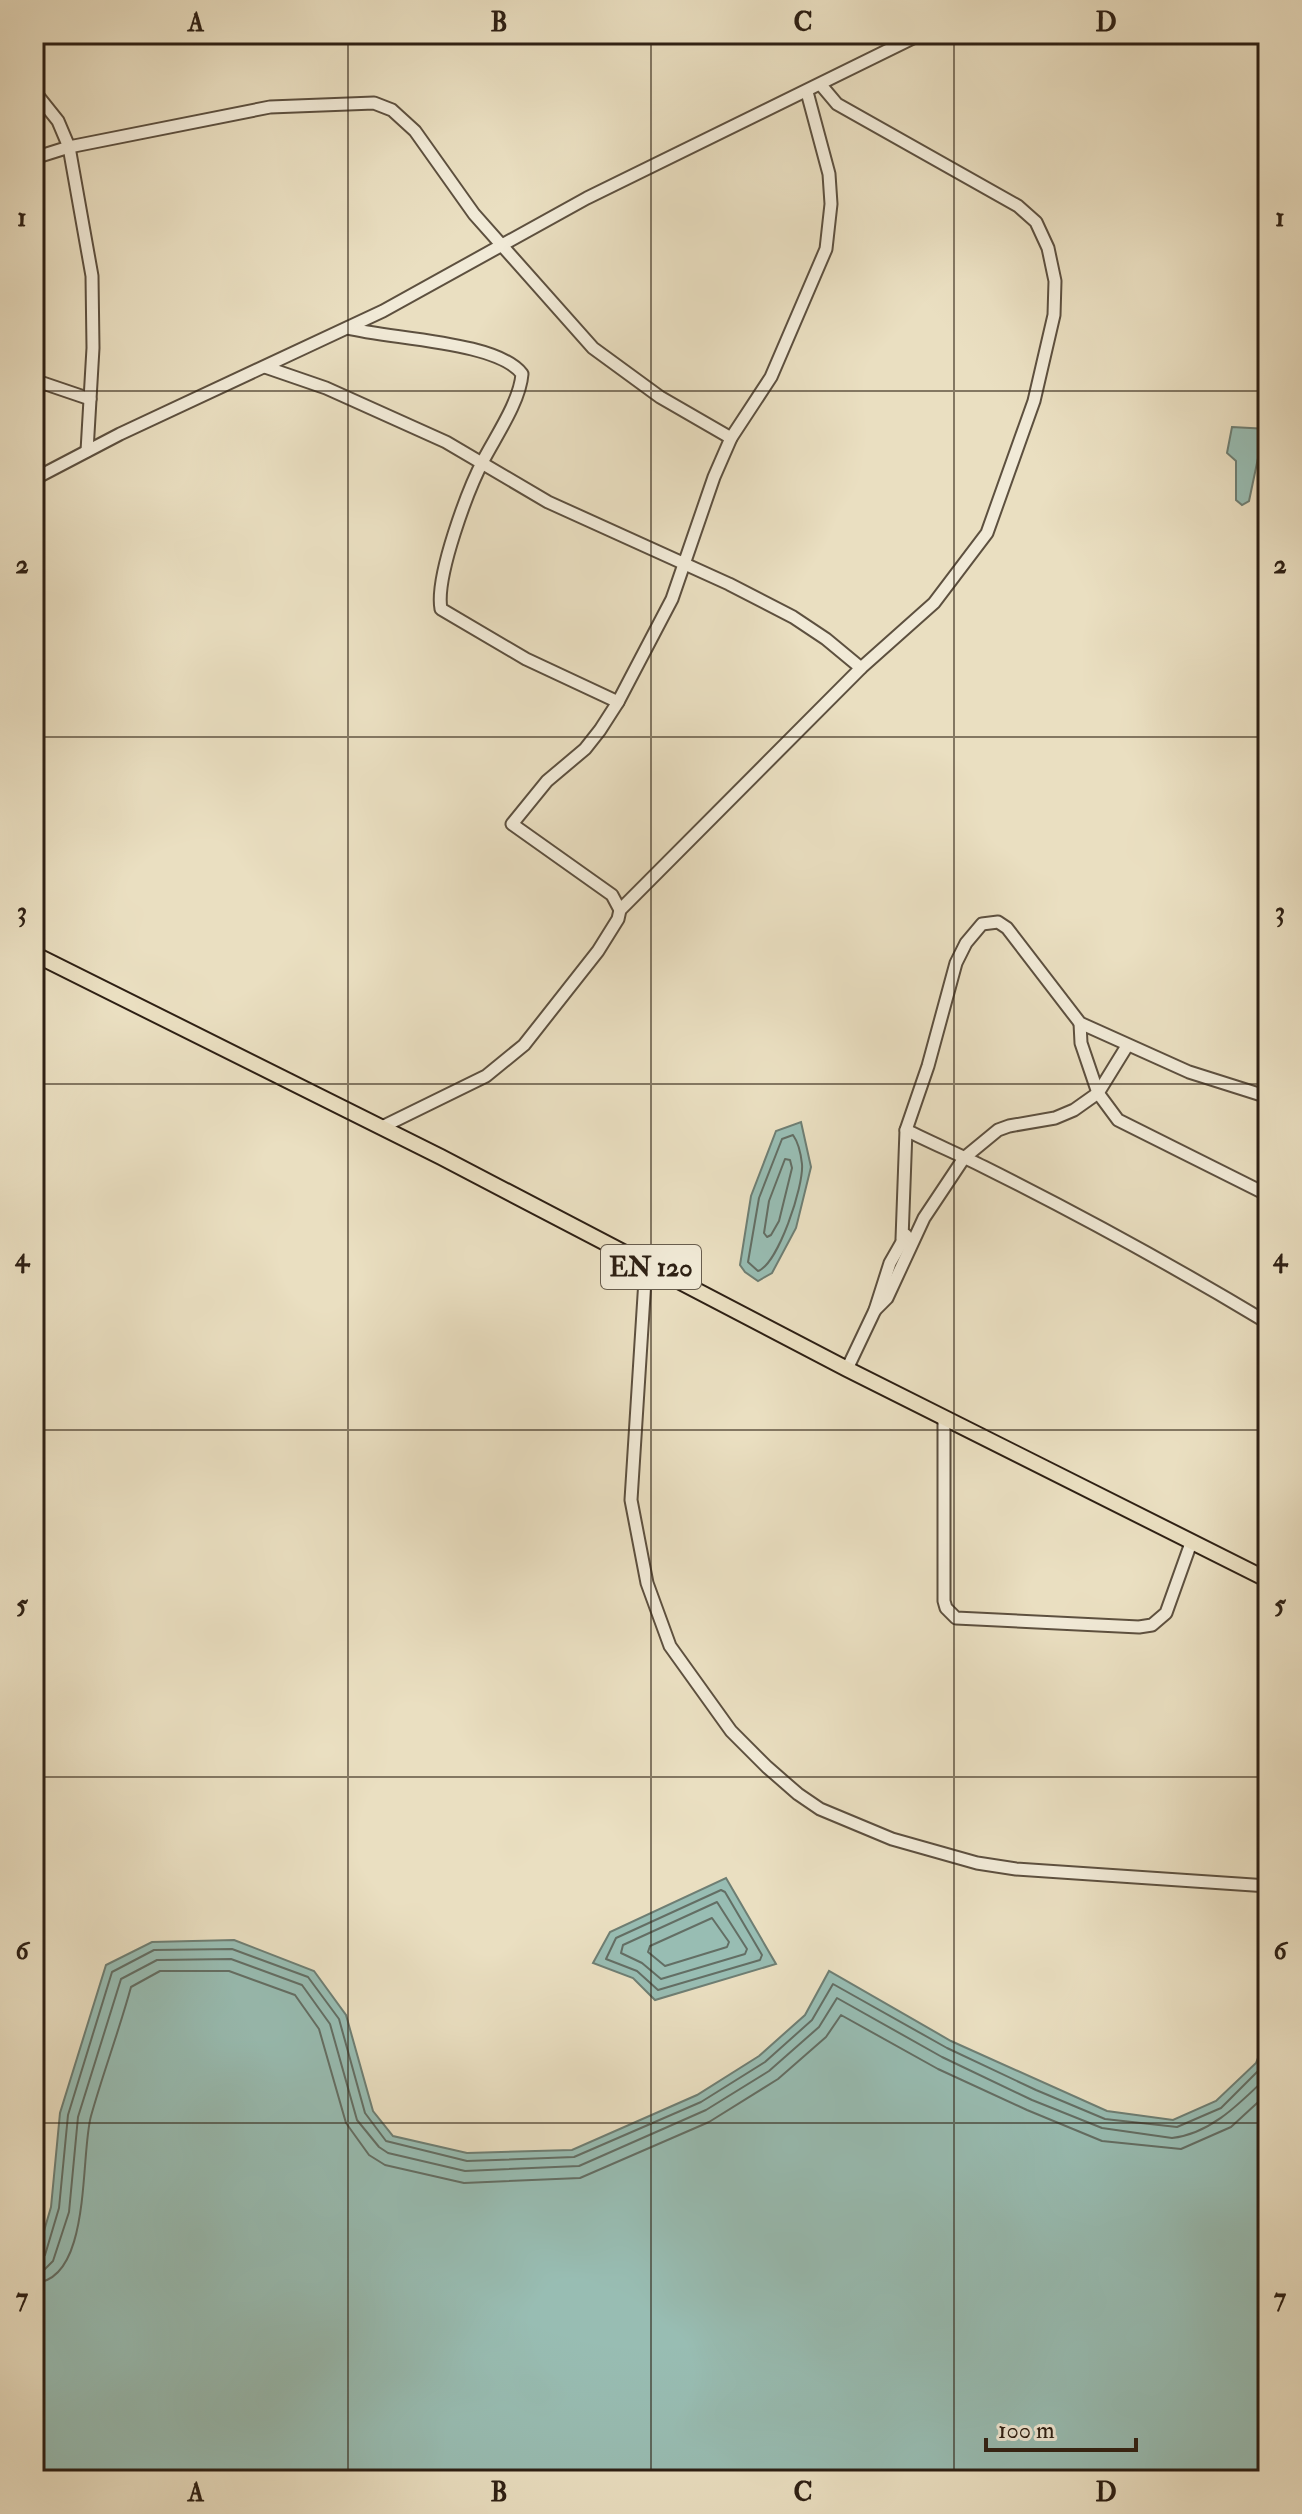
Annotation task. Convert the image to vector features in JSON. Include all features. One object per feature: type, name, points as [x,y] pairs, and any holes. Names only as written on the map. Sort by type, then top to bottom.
[{"type":"main road","name":"EN 120","points":[[34,954],[382,1127],[847,1369],[1268,1580]]},
{"type":"street","points":[[34,479],[383,311],[587,198],[921,34]]},
{"type":"street","points":[[382,1127],[486,1076],[524,1045],[598,951],[618,919],[620,910],[861,668],[934,603],[987,533],[1034,401],[1054,315],[1055,281],[1048,248],[1036,222],[1018,206],[837,104],[821,85]]},
{"type":"street","points":[[34,91],[58,121],[69,147],[92,276],[93,348],[87,451]]},
{"type":"street","points":[[620,910],[612,895],[512,824],[547,781],[585,749],[618,702],[672,599],[714,477],[731,438],[771,377],[826,249],[831,204],[829,174],[807,92]]},
{"type":"street","points":[[34,158],[69,147],[270,107],[374,103],[392,110],[415,131],[474,214],[593,348],[660,397],[731,438]]},
{"type":"street","points":[[348,328],[467,348],[512,364],[522,374],[504,423],[482,463],[454,532],[440,596],[441,609],[526,659],[618,702]]},
{"type":"street","points":[[265,367],[326,388],[446,442],[548,502],[793,617],[861,668]]},
{"type":"street","points":[[34,380],[90,399]]},
{"type":"street","points":[[902,1239],[906,1130],[928,1066],[956,963],[966,943],[982,924],[998,922],[1007,928],[1080,1023],[1189,1072],[1268,1097]]},
{"type":"street","points":[[1080,1023],[1081,1043],[1098,1093],[1118,1120],[1268,1195]]},
{"type":"street","points":[[875,1310],[887,1298],[924,1218],[964,1158],[998,1130],[1055,1118],[1074,1110],[1098,1093],[1127,1046]]},
{"type":"street","points":[[906,1130],[1185,1273],[1268,1323]]},
{"type":"street","points":[[847,1369],[875,1310],[890,1263],[902,1239],[924,1218]]},
{"type":"street","points":[[646,1264],[631,1500],[647,1583],[670,1646],[731,1731],[767,1767],[820,1809],[892,1839],[977,1863],[1016,1869],[1268,1886]]},
{"type":"street","points":[[944,1418],[944,1601],[946,1608],[956,1618],[1139,1627],[1152,1625],[1166,1613],[1191,1543]]},
{"type":"water","points":[[1232,427],[1268,429],[1268,440],[1261,444],[1249,501],[1242,505],[1236,500],[1236,461],[1227,453]]},
{"type":"water","points":[[801,1122],[811,1167],[796,1228],[772,1273],[758,1281],[740,1265],[751,1196],[776,1131]]},
{"type":"water","points":[[726,1878],[776,1964],[655,2000],[633,1978],[593,1963],[610,1932]]},
{"type":"water","points":[[234,1940],[314,1971],[346,2015],[373,2111],[393,2136],[467,2153],[572,2150],[697,2095],[759,2056],[805,2015],[829,1971],[951,2041],[1107,2111],[1173,2120],[1216,2101],[1256,2063],[1268,2032],[1268,2480],[34,2480],[34,2265],[51,2207],[60,2113],[106,1965],[152,1942]]}]
